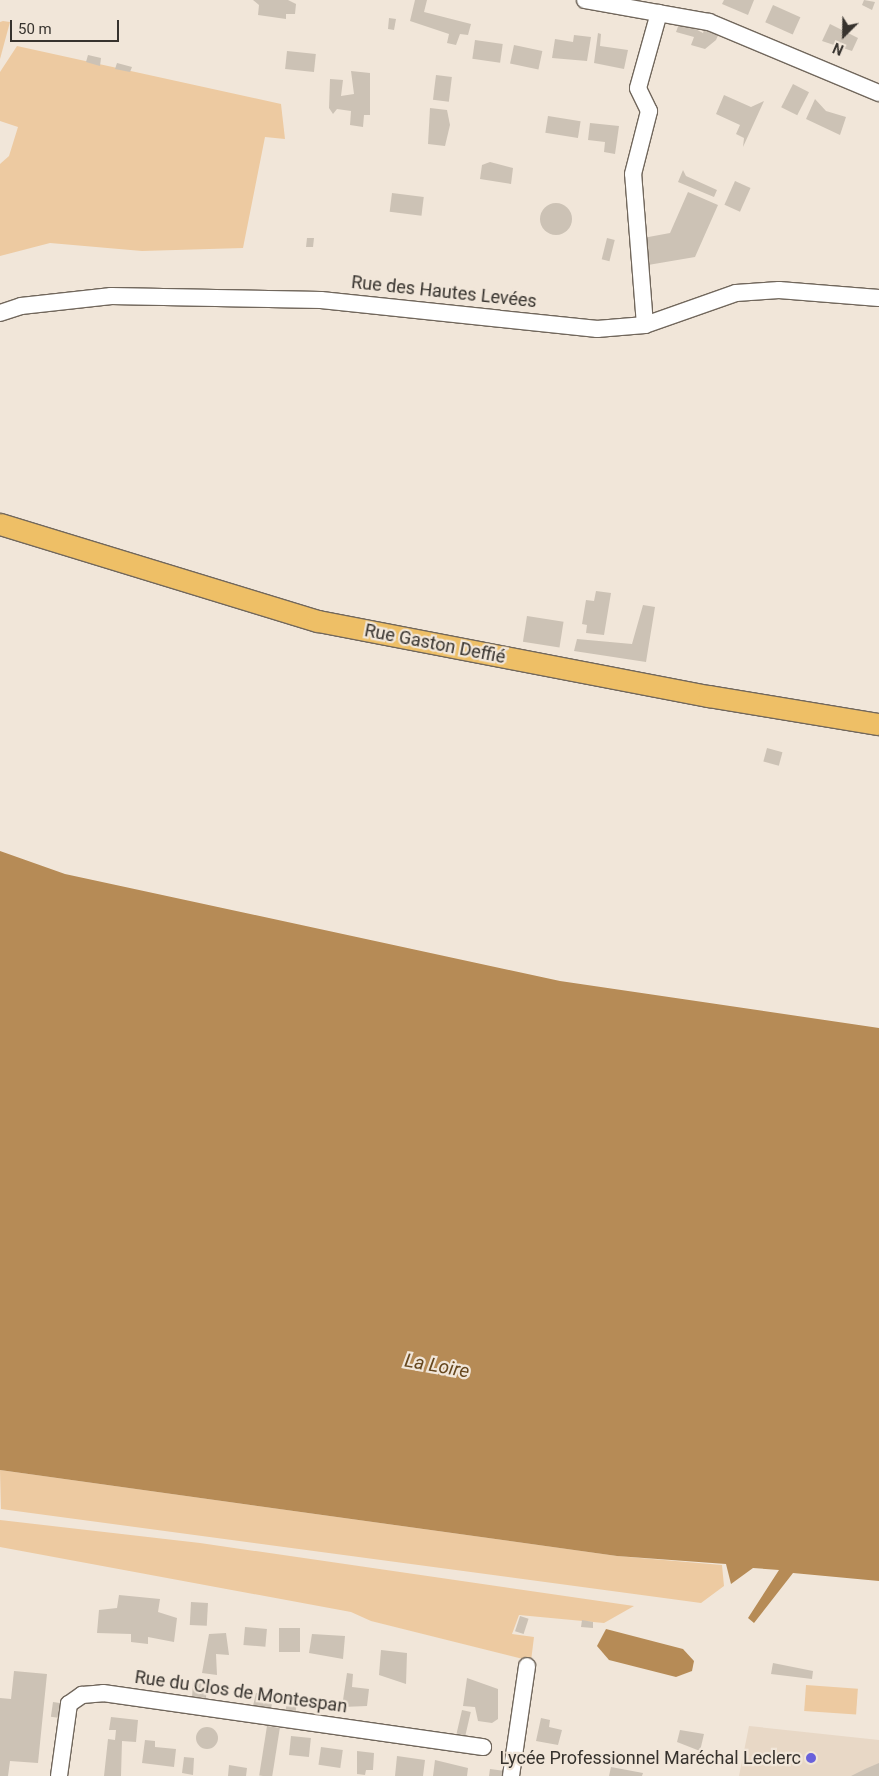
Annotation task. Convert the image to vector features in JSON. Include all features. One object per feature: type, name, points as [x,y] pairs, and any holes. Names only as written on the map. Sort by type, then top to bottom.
[{"type":"main road","name":"Rue Gaston Deffié","points":[[0,524],[318,621],[708,696],[879,724]]},
{"type":"street","points":[[584,0],[709,22],[879,93]]},
{"type":"street","points":[[645,325],[641,296],[633,174],[649,111],[638,88],[659,13]]},
{"type":"street","name":"Rue des Hautes Levées","points":[[0,313],[21,306],[111,296],[321,300],[597,329],[645,325],[736,293],[779,290],[879,298]]},
{"type":"street","points":[[511,1776],[527,1666]]},
{"type":"street","name":"Rue du Clos de Montespan","points":[[59,1776],[69,1704],[82,1695],[103,1693],[483,1747]]},
{"type":"shaded area","points":[[0,22],[10,22],[0,59]]},
{"type":"shaded area","points":[[17,46],[281,104],[285,139],[265,137],[243,248],[142,251],[50,243],[0,256],[0,164],[9,156],[18,127],[0,121],[0,72]]},
{"type":"shaded area","points":[[0,1470],[617,1556],[722,1565],[724,1586],[701,1603],[1,1509]]},
{"type":"shaded area","points":[[0,1520],[200,1543],[634,1606],[604,1623],[519,1615],[512,1634],[534,1637],[531,1661],[371,1621],[351,1612],[0,1547]]},
{"type":"shaded area","points":[[806,1685],[858,1689],[856,1715],[804,1711]]},
{"type":"shaded area","name":"Lycée Professionnel Maréchal Leclerc","points":[[749,1726],[879,1740],[879,1776],[739,1776]]},
{"type":"water","name":"La Loire","points":[[0,851],[65,874],[560,981],[879,1028],[879,1581],[793,1573],[754,1623],[748,1618],[779,1570],[753,1568],[731,1584],[726,1564],[617,1556],[0,1470]]},
{"type":"water","points":[[606,1629],[683,1649],[694,1661],[692,1671],[676,1677],[609,1660],[597,1646]]},
{"type":"building","points":[[253,0],[288,0],[296,4],[295,14],[286,14],[286,19],[258,15],[259,5]]},
{"type":"building","points":[[415,0],[427,0],[424,12],[471,24],[468,35],[460,34],[456,45],[447,43],[449,34],[410,21]]},
{"type":"building","points":[[724,0],[754,0],[748,15],[722,4]]},
{"type":"building","points":[[864,0],[875,2],[872,10],[862,5]]},
{"type":"building","points":[[773,5],[800,17],[793,35],[765,22]]},
{"type":"building","points":[[389,18],[396,19],[394,30],[388,29]]},
{"type":"building","points":[[680,21],[703,33],[705,27],[719,33],[716,40],[705,49],[691,45],[694,37],[676,32]]},
{"type":"building","points":[[830,24],[858,38],[852,51],[822,41]]},
{"type":"building","points":[[598,33],[601,34],[600,46],[628,50],[624,69],[594,63]]},
{"type":"building","points":[[574,35],[591,37],[587,61],[552,58],[555,39],[573,42]]},
{"type":"building","points":[[475,40],[503,44],[500,63],[472,59]]},
{"type":"building","points":[[514,45],[542,51],[538,70],[510,64]]},
{"type":"building","points":[[287,51],[316,54],[314,72],[285,69]]},
{"type":"building","points":[[88,55],[101,58],[100,66],[86,62]]},
{"type":"building","points":[[117,63],[132,67],[130,72],[115,69]]},
{"type":"building","points":[[351,71],[370,73],[370,115],[364,115],[363,127],[350,125],[351,111],[337,109],[333,114],[329,108],[330,79],[343,80],[341,96],[354,94]]},
{"type":"building","points":[[436,75],[452,77],[449,102],[433,100]]},
{"type":"building","points":[[793,84],[809,92],[797,115],[781,107]]},
{"type":"building","points":[[724,95],[751,107],[764,101],[743,147],[744,138],[736,134],[740,125],[716,114]]},
{"type":"building","points":[[815,99],[826,111],[846,117],[840,135],[806,119]]},
{"type":"building","points":[[430,108],[447,110],[450,125],[445,146],[428,144]]},
{"type":"building","points":[[548,116],[581,121],[578,138],[545,133]]},
{"type":"building","points":[[590,123],[619,126],[615,154],[604,152],[605,142],[588,140]]},
{"type":"building","points":[[490,162],[513,168],[511,184],[480,179],[482,165]]},
{"type":"building","points":[[683,170],[686,176],[717,190],[714,197],[678,182]]},
{"type":"building","points":[[735,181],[751,188],[740,212],[724,205]]},
{"type":"building","points":[[688,192],[718,205],[695,257],[648,265],[643,238],[670,233]]},
{"type":"building","points":[[392,193],[424,197],[421,216],[390,212]]},
{"type":"building","points":[[556,203],[567,208],[572,219],[567,230],[556,235],[545,230],[540,219],[545,208]]},
{"type":"building","points":[[307,238],[314,238],[313,247],[306,247]]},
{"type":"building","points":[[607,238],[615,240],[609,261],[602,259]]},
{"type":"building","points":[[596,591],[611,593],[604,635],[586,633],[587,625],[582,624],[586,600],[594,601]]},
{"type":"building","points":[[643,605],[655,607],[646,662],[574,651],[577,639],[632,644]]},
{"type":"building","points":[[527,616],[564,622],[559,647],[523,642]]},
{"type":"building","points":[[767,748],[782,752],[779,766],[763,762]]},
{"type":"building","points":[[119,1595],[160,1599],[158,1612],[177,1618],[174,1642],[148,1637],[148,1644],[131,1642],[131,1634],[97,1633],[99,1610],[117,1608]]},
{"type":"building","points":[[191,1602],[208,1603],[207,1626],[190,1625]]},
{"type":"building","points":[[520,1616],[529,1619],[524,1634],[515,1631]]},
{"type":"building","points":[[582,1620],[593,1622],[593,1628],[581,1627]]},
{"type":"building","points":[[245,1627],[267,1629],[265,1647],[243,1645]]},
{"type":"building","points":[[279,1628],[300,1628],[300,1652],[279,1652]]},
{"type":"building","points":[[226,1633],[229,1655],[216,1654],[217,1675],[202,1673],[209,1634]]},
{"type":"building","points":[[312,1634],[345,1636],[343,1659],[309,1653]]},
{"type":"building","points":[[381,1650],[407,1653],[406,1684],[379,1675]]},
{"type":"building","points":[[773,1663],[813,1671],[812,1679],[771,1674]]},
{"type":"building","points":[[14,1671],[47,1674],[38,1763],[10,1761],[8,1776],[0,1776],[0,1698],[11,1699]]},
{"type":"building","points":[[347,1673],[353,1674],[352,1687],[369,1689],[367,1706],[342,1707]]},
{"type":"building","points":[[467,1678],[498,1689],[498,1719],[492,1723],[478,1721],[475,1707],[463,1706]]},
{"type":"building","points":[[193,1683],[207,1684],[206,1698],[192,1697]]},
{"type":"building","points":[[256,1693],[274,1697],[271,1710],[253,1706]]},
{"type":"building","points":[[287,1699],[297,1700],[296,1712],[286,1711]]},
{"type":"building","points":[[53,1702],[60,1703],[58,1718],[51,1717]]},
{"type":"building","points":[[462,1710],[471,1712],[465,1735],[457,1733]]},
{"type":"building","points":[[111,1717],[138,1720],[136,1742],[122,1741],[121,1776],[104,1776],[108,1739],[115,1740],[116,1730],[109,1730]]},
{"type":"building","points":[[541,1718],[550,1720],[549,1727],[562,1730],[558,1745],[536,1741]]},
{"type":"building","points":[[267,1726],[280,1728],[272,1776],[259,1775]]},
{"type":"building","points":[[207,1727],[215,1730],[218,1738],[215,1746],[207,1749],[199,1746],[196,1738],[199,1730]]},
{"type":"building","points":[[680,1730],[704,1734],[700,1751],[677,1742]]},
{"type":"building","points":[[291,1736],[311,1738],[309,1757],[289,1755]]},
{"type":"building","points":[[145,1740],[155,1741],[155,1747],[176,1749],[174,1767],[142,1763]]},
{"type":"building","points":[[321,1747],[343,1750],[340,1768],[318,1765]]},
{"type":"building","points":[[357,1751],[374,1753],[373,1770],[366,1770],[365,1775],[357,1774]]},
{"type":"building","points":[[397,1756],[425,1760],[423,1776],[395,1776]]},
{"type":"building","points":[[184,1757],[194,1758],[193,1775],[182,1773]]},
{"type":"building","points":[[435,1760],[468,1768],[467,1776],[433,1776]]},
{"type":"building","points":[[879,1763],[879,1776],[851,1776],[865,1769]]},
{"type":"building","points":[[229,1765],[247,1768],[246,1776],[228,1776]]},
{"type":"building","points":[[611,1767],[643,1773],[642,1776],[609,1776]]},
{"type":"building","points":[[490,1769],[505,1771],[505,1776],[489,1776]]},
{"type":"place","name":"Lycée Professionnel Maréchal Leclerc","points":[[811,1758]]}]
